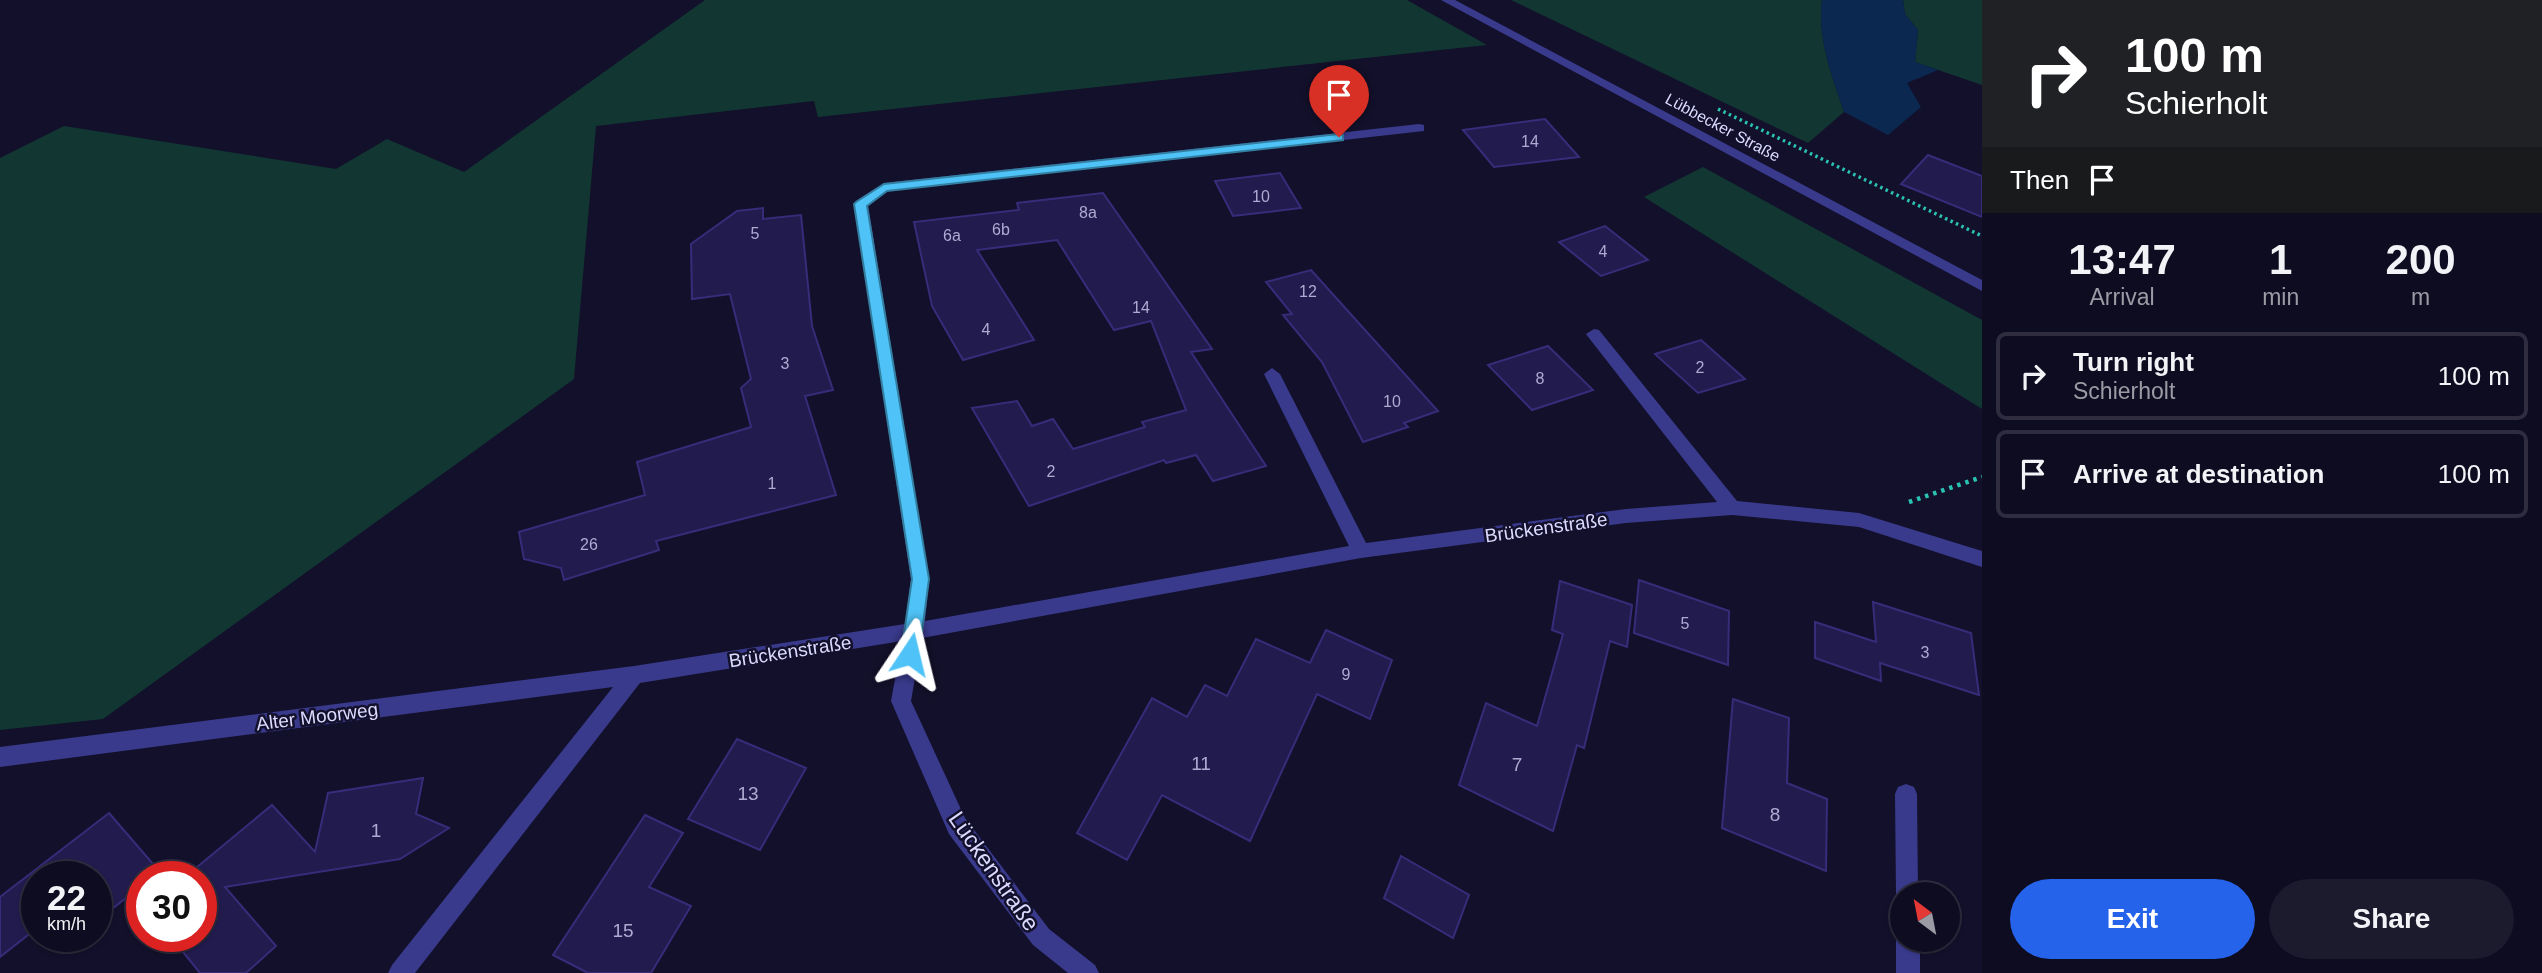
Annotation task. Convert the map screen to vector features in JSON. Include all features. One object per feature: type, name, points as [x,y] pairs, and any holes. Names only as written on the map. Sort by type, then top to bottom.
[{"type":"street","name":"Lübbecker Straße","points":[[1447,0],[1982,286]]},
{"type":"street","name":"Lückenstraße","points":[[1087,973],[1041,937],[957,826],[901,701],[920,579],[861,204],[884,187],[1419,128]]},
{"type":"street","points":[[1594,334],[1732,508]]},
{"type":"street","points":[[1272,374],[1361,551]]},
{"type":"street","name":"Brückenstraße","points":[[634,675],[914,631],[1361,551],[1626,516],[1732,508],[1859,520],[1982,559]]},
{"type":"street","points":[[400,973],[634,675]]},
{"type":"street","name":"Alter Moorweg","points":[[0,757],[634,675]]},
{"type":"street","points":[[1906,794],[1907,882]]},
{"type":"street","points":[[1908,952],[1908,973]]},
{"type":"path","points":[[1717,108],[1982,236]]},
{"type":"path","points":[[1859,520],[1982,477]]},
{"type":"green space","points":[[705,0],[1407,0],[1487,45],[818,117],[814,101],[596,126],[574,379],[103,719],[0,730],[0,158],[64,126],[336,169],[387,139],[464,172]]},
{"type":"green space","points":[[1511,0],[1822,0],[1824,43],[1844,112],[1808,143]]},
{"type":"green space","points":[[1903,0],[1982,0],[1982,85],[1915,62],[1918,30],[1905,14]]},
{"type":"green space","points":[[1703,167],[1982,320],[1982,409],[1644,197]]},
{"type":"water","points":[[1822,0],[1903,0],[1905,14],[1918,30],[1915,62],[1938,70],[1907,83],[1921,107],[1888,135],[1844,112],[1824,43]]},
{"type":"building","points":[[1545,119],[1579,157],[1494,167],[1463,130]]},
{"type":"building","points":[[1928,155],[1982,176],[1982,217],[1901,184]]},
{"type":"building","points":[[1280,173],[1301,208],[1233,216],[1215,181]]},
{"type":"building","points":[[1103,193],[1212,349],[1191,352],[1266,466],[1213,481],[1196,455],[1166,463],[1164,460],[1029,506],[972,408],[1017,401],[1032,426],[1053,419],[1073,449],[1145,427],[1142,422],[1186,410],[1151,321],[1114,330],[1057,240],[977,250],[1034,340],[963,360],[932,306],[914,222],[1019,210],[1017,203]]},
{"type":"building","points":[[763,208],[763,219],[801,215],[812,326],[833,390],[805,396],[836,495],[656,541],[659,550],[564,580],[561,568],[524,559],[519,532],[645,495],[637,462],[751,427],[741,388],[751,379],[730,294],[692,299],[691,244],[737,211]]},
{"type":"building","points":[[1605,226],[1648,260],[1601,276],[1559,242]]},
{"type":"building","points":[[1311,270],[1438,411],[1404,423],[1408,427],[1363,442],[1322,362],[1283,315],[1292,314],[1266,282]]},
{"type":"building","points":[[1701,340],[1745,379],[1698,393],[1655,354]]},
{"type":"building","points":[[1548,346],[1593,390],[1532,410],[1488,365]]},
{"type":"building","points":[[1639,580],[1729,611],[1728,665],[1634,633]]},
{"type":"building","points":[[1560,581],[1632,605],[1627,647],[1610,641],[1584,748],[1577,745],[1553,831],[1459,785],[1486,703],[1537,726],[1563,634],[1552,630]]},
{"type":"building","points":[[1873,602],[1971,633],[1979,695],[1880,663],[1881,681],[1815,658],[1815,622],[1876,642]]},
{"type":"building","points":[[1326,630],[1392,660],[1370,719],[1317,694],[1250,841],[1162,795],[1127,860],[1077,833],[1152,698],[1187,717],[1205,685],[1227,696],[1256,639],[1310,663]]},
{"type":"building","points":[[1733,699],[1789,718],[1787,783],[1827,799],[1826,871],[1722,828]]},
{"type":"building","points":[[737,739],[806,768],[760,850],[688,819]]},
{"type":"building","points":[[423,778],[416,814],[449,828],[400,859],[225,887],[276,946],[246,973],[200,973],[183,952],[217,952],[217,861],[204,861],[272,805],[315,852],[328,793]]},
{"type":"building","points":[[109,813],[150,861],[126,861],[126,898],[112,909],[112,861],[47,861]]},
{"type":"building","points":[[645,815],[683,833],[649,887],[691,906],[651,973],[588,973],[553,955]]},
{"type":"building","points":[[1401,856],[1469,895],[1453,938],[1384,898]]},
{"type":"building","points":[[21,881],[21,941],[0,957],[0,897]]},
{"type":"route","points":[[910,654],[920,579],[861,204],[884,187],[1339,137]]}]
